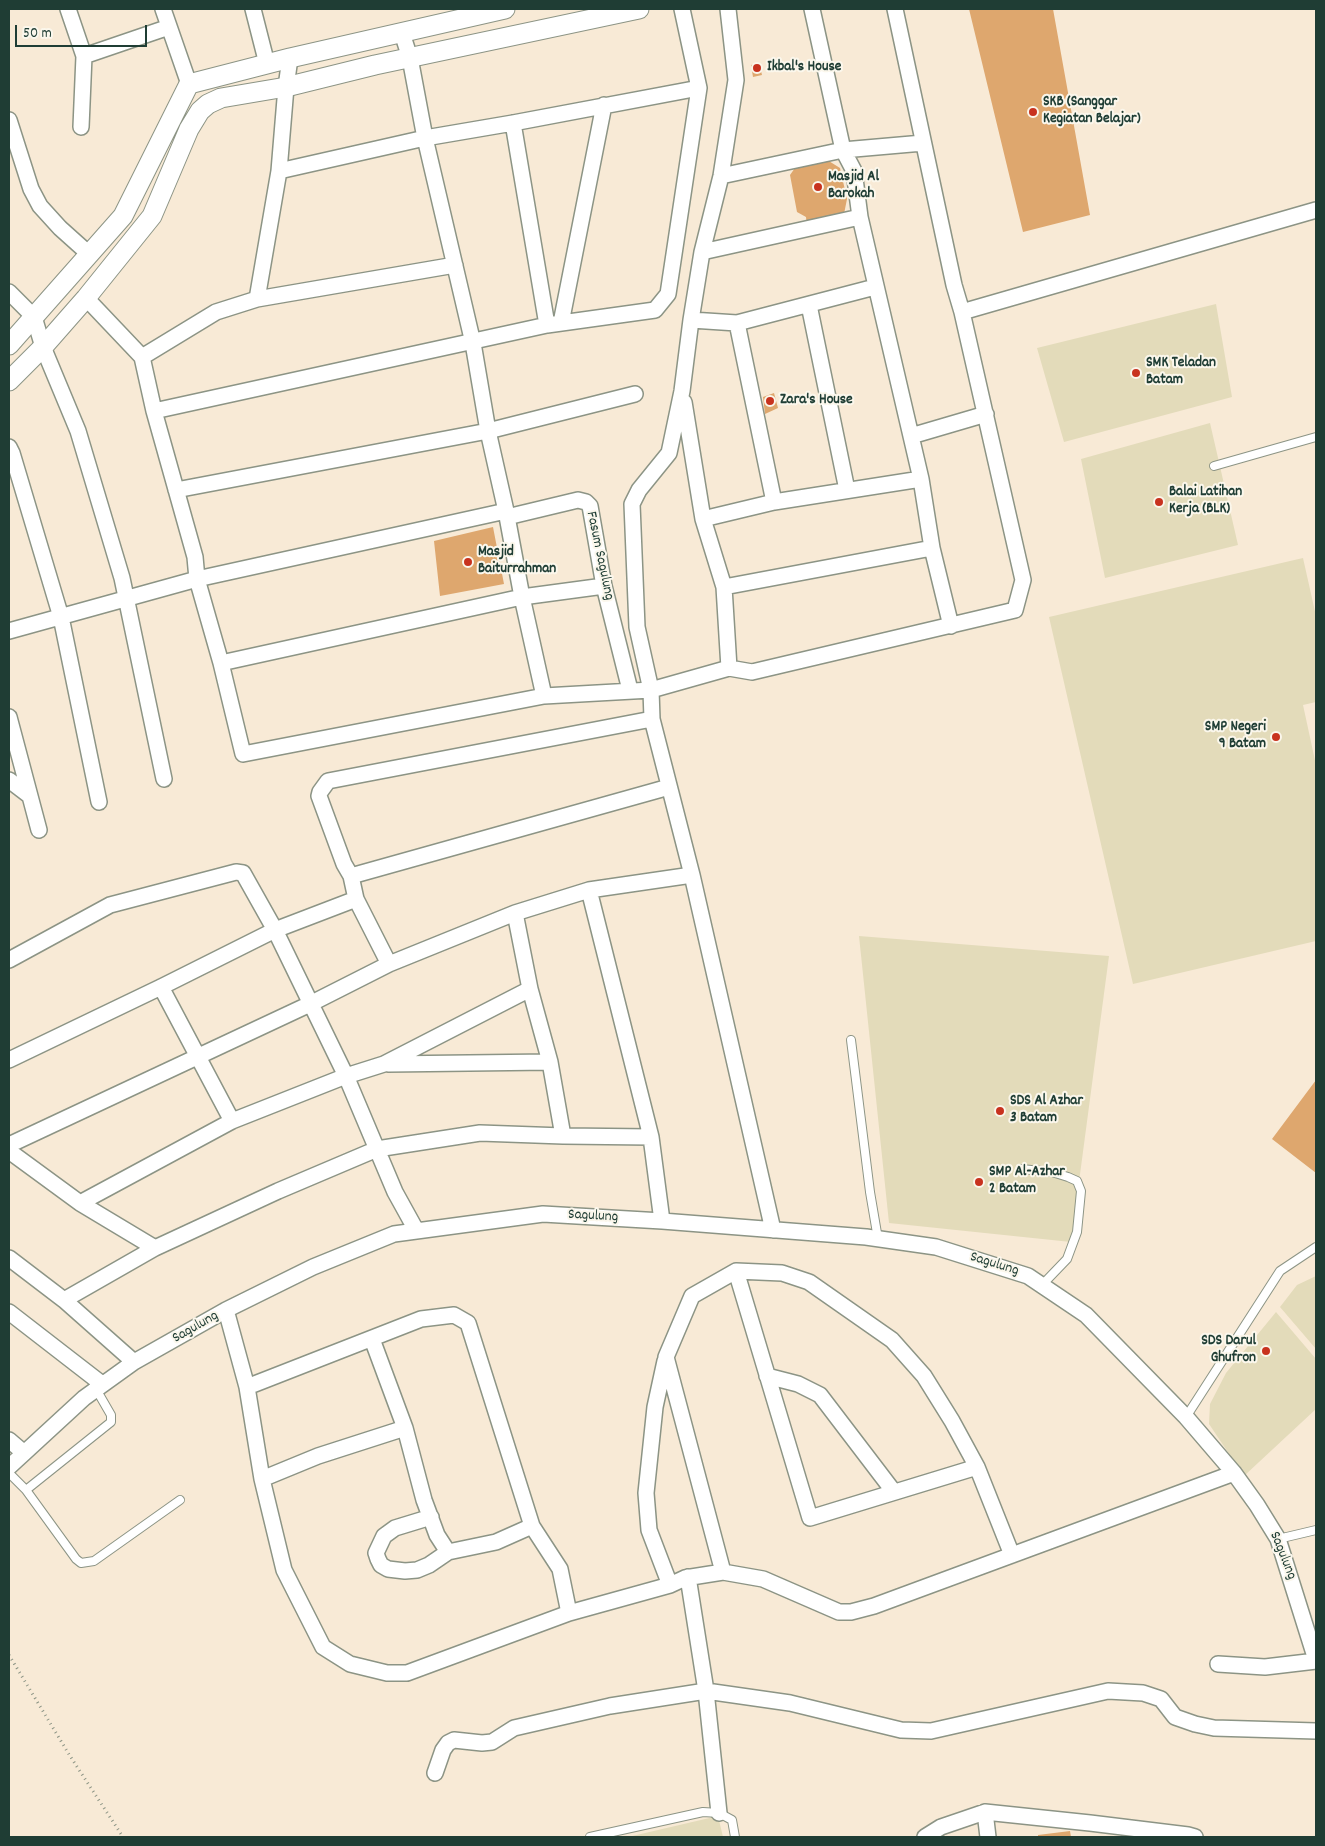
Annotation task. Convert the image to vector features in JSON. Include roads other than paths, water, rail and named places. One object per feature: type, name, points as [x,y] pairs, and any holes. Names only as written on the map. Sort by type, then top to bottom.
[{"type":"street","points":[[68,9],[84,56],[81,128]]},
{"type":"street","points":[[9,345],[123,216],[189,84],[163,9]]},
{"type":"street","points":[[253,9],[268,64]]},
{"type":"street","points":[[189,84],[290,58],[402,33],[463,13],[505,9]]},
{"type":"street","points":[[9,382],[86,298],[152,216],[189,129],[200,111],[208,104],[221,98],[286,87],[410,58],[639,9]]},
{"type":"street","points":[[154,411],[554,324],[656,310],[668,294],[699,88],[682,9]]},
{"type":"street","points":[[728,9],[736,80],[721,176],[702,252],[682,390],[669,453],[639,490],[632,504],[637,627],[652,690],[652,719],[692,874],[772,1230]]},
{"type":"street","points":[[812,9],[843,150],[854,171],[860,217],[921,479],[932,548],[951,626]]},
{"type":"street","points":[[86,298],[142,357],[154,411],[194,557],[197,579],[244,754],[544,696],[652,690],[729,668],[752,672],[1015,610],[1023,580],[986,414],[954,285],[895,9]]},
{"type":"street","points":[[84,56],[169,26]]},
{"type":"street","points":[[402,33],[410,58],[425,138],[473,343],[488,431],[544,696]]},
{"type":"street","points":[[257,299],[279,172],[290,58]]},
{"type":"street","points":[[244,70],[249,93]]},
{"type":"street","points":[[279,172],[425,138],[699,88]]},
{"type":"street","points":[[554,324],[604,105]]},
{"type":"street","points":[[9,120],[32,190],[40,206],[60,228],[89,254]]},
{"type":"street","points":[[513,123],[554,324]]},
{"type":"street","points":[[721,176],[843,150],[923,144]]},
{"type":"street","points":[[962,312],[1316,210]]},
{"type":"street","points":[[702,252],[860,217]]},
{"type":"street","points":[[142,357],[216,312],[257,299],[455,265]]},
{"type":"street","points":[[691,320],[737,323],[875,287]]},
{"type":"street","points":[[9,292],[34,317],[43,347],[78,431],[122,578],[164,779]]},
{"type":"street","points":[[809,305],[847,490]]},
{"type":"street","points":[[737,323],[774,502]]},
{"type":"street","points":[[682,390],[703,519],[724,587],[729,668]]},
{"type":"street","points":[[176,490],[488,431],[635,394]]},
{"type":"street","points":[[911,436],[986,414]]},
{"type":"street","points":[[9,447],[61,617],[99,802]]},
{"type":"street","points":[[703,519],[774,502],[921,479]]},
{"type":"street","name":"Fasum Sagulung","points":[[507,514],[578,500],[586,502],[590,506],[604,586],[630,690]]},
{"type":"street","points":[[9,631],[197,579],[507,514]]},
{"type":"street","points":[[724,587],[932,548]]},
{"type":"street","points":[[221,664],[522,597],[604,586]]},
{"type":"street","points":[[9,717],[39,830]]},
{"type":"street","points":[[389,964],[356,899],[351,876],[344,864],[319,796],[328,781],[652,719]]},
{"type":"street","points":[[9,780],[30,796]]},
{"type":"street","points":[[351,876],[669,787]]},
{"type":"street","points":[[9,960],[110,905],[236,872],[243,873],[275,930],[346,1076],[396,1192],[416,1230]]},
{"type":"street","points":[[9,1145],[310,1004],[389,964],[515,913],[590,890],[692,874]]},
{"type":"street","points":[[590,890],[651,1136],[662,1221]]},
{"type":"street","points":[[9,1060],[275,930],[356,899]]},
{"type":"street","points":[[515,913],[530,989],[550,1062],[563,1136]]},
{"type":"street","points":[[161,987],[232,1121]]},
{"type":"street","points":[[80,1203],[232,1121],[346,1076],[384,1064],[530,989]]},
{"type":"street","points":[[384,1064],[550,1062]]},
{"type":"street","points":[[64,1300],[155,1248],[278,1191],[377,1149],[480,1133],[563,1136],[651,1136]]},
{"type":"street","points":[[9,1151],[80,1203],[155,1248]]},
{"type":"street","name":"Sagulung","points":[[9,1467],[99,1387],[134,1362],[226,1310],[313,1267],[394,1234],[543,1214],[772,1230],[878,1239],[936,1247],[1028,1276],[1042,1285],[1086,1315],[1186,1417],[1234,1473],[1278,1538],[1316,1661]]},
{"type":"street","points":[[9,1258],[64,1300],[134,1362]]},
{"type":"street","points":[[736,1271],[810,1518],[977,1467]]},
{"type":"street","points":[[670,1585],[649,1530],[646,1493],[655,1407],[666,1357],[692,1296],[736,1271],[782,1273],[809,1282],[892,1340],[924,1376],[952,1420],[977,1467],[1012,1555]]},
{"type":"street","points":[[226,1310],[247,1387],[262,1479],[284,1570],[323,1647],[350,1664],[387,1673],[407,1673],[569,1613],[670,1585],[688,1577],[723,1572],[763,1579],[839,1612],[851,1612],[874,1606],[1234,1473]]},
{"type":"street","points":[[9,1312],[99,1387]]},
{"type":"street","points":[[247,1387],[422,1319],[454,1315],[468,1323],[532,1526],[560,1569],[569,1613]]},
{"type":"street","points":[[372,1339],[405,1428],[424,1500],[437,1535],[448,1552]]},
{"type":"street","points":[[666,1357],[723,1572]]},
{"type":"street","points":[[767,1376],[798,1384],[820,1395],[894,1492]]},
{"type":"street","points":[[262,1479],[318,1456],[405,1428]]},
{"type":"street","points":[[9,1440],[24,1452]]},
{"type":"street","points":[[431,1517],[395,1528],[384,1536],[376,1553],[381,1565],[388,1569],[417,1570],[429,1565],[448,1552],[496,1542],[532,1526]]},
{"type":"street","points":[[688,1577],[706,1692],[719,1813]]},
{"type":"street","points":[[1218,1664],[1266,1667],[1316,1661]]},
{"type":"street","points":[[435,1773],[443,1750],[448,1742],[454,1740],[482,1743],[492,1742],[514,1728],[610,1706],[706,1692],[790,1703],[901,1730],[930,1731],[1108,1691],[1143,1693],[1161,1699],[1175,1717],[1195,1724],[1214,1728],[1316,1731]]},
{"type":"street","points":[[985,1812],[988,1837]]},
{"type":"street","points":[[925,1837],[941,1827],[985,1812],[1092,1830],[1188,1835],[1195,1837]]},
{"type":"lane","points":[[1214,466],[1316,437]]},
{"type":"lane","points":[[851,1040],[870,1192],[878,1239]]},
{"type":"lane","points":[[1021,1170],[1052,1172],[1068,1177],[1077,1181],[1081,1191],[1077,1232],[1067,1259],[1042,1285]]},
{"type":"lane","points":[[1186,1417],[1280,1272],[1316,1247]]},
{"type":"lane","points":[[26,1490],[111,1422],[111,1415],[99,1387]]},
{"type":"lane","points":[[9,1472],[26,1490],[76,1559],[81,1563],[94,1561],[180,1500]]},
{"type":"lane","points":[[1278,1538],[1316,1530]]},
{"type":"lane","points":[[590,1837],[703,1812],[719,1813],[732,1820],[735,1837]]},
{"type":"place","name":"Ikbal's House","points":[[757,68]]},
{"type":"place","name":"SKB (Sanggar Kegiatan Belajar)","points":[[1033,112]]},
{"type":"place","name":"Masjid Al Barokah","points":[[818,187]]},
{"type":"place","name":"SMK Teladan Batam","points":[[1136,373]]},
{"type":"place","name":"Zara's House","points":[[770,401]]},
{"type":"place","name":"Balai Latihan Kerja (BLK)","points":[[1159,502]]},
{"type":"place","name":"Masjid Baiturrahman","points":[[468,562]]},
{"type":"place","name":"SMP Negeri 9 Batam","points":[[1276,737]]},
{"type":"place","name":"SDS Al Azhar 3 Batam","points":[[1000,1111]]},
{"type":"place","name":"SMP Al-Azhar 2 Batam","points":[[979,1182]]},
{"type":"place","name":"SDS Darul Ghufron","points":[[1266,1351]]}]
